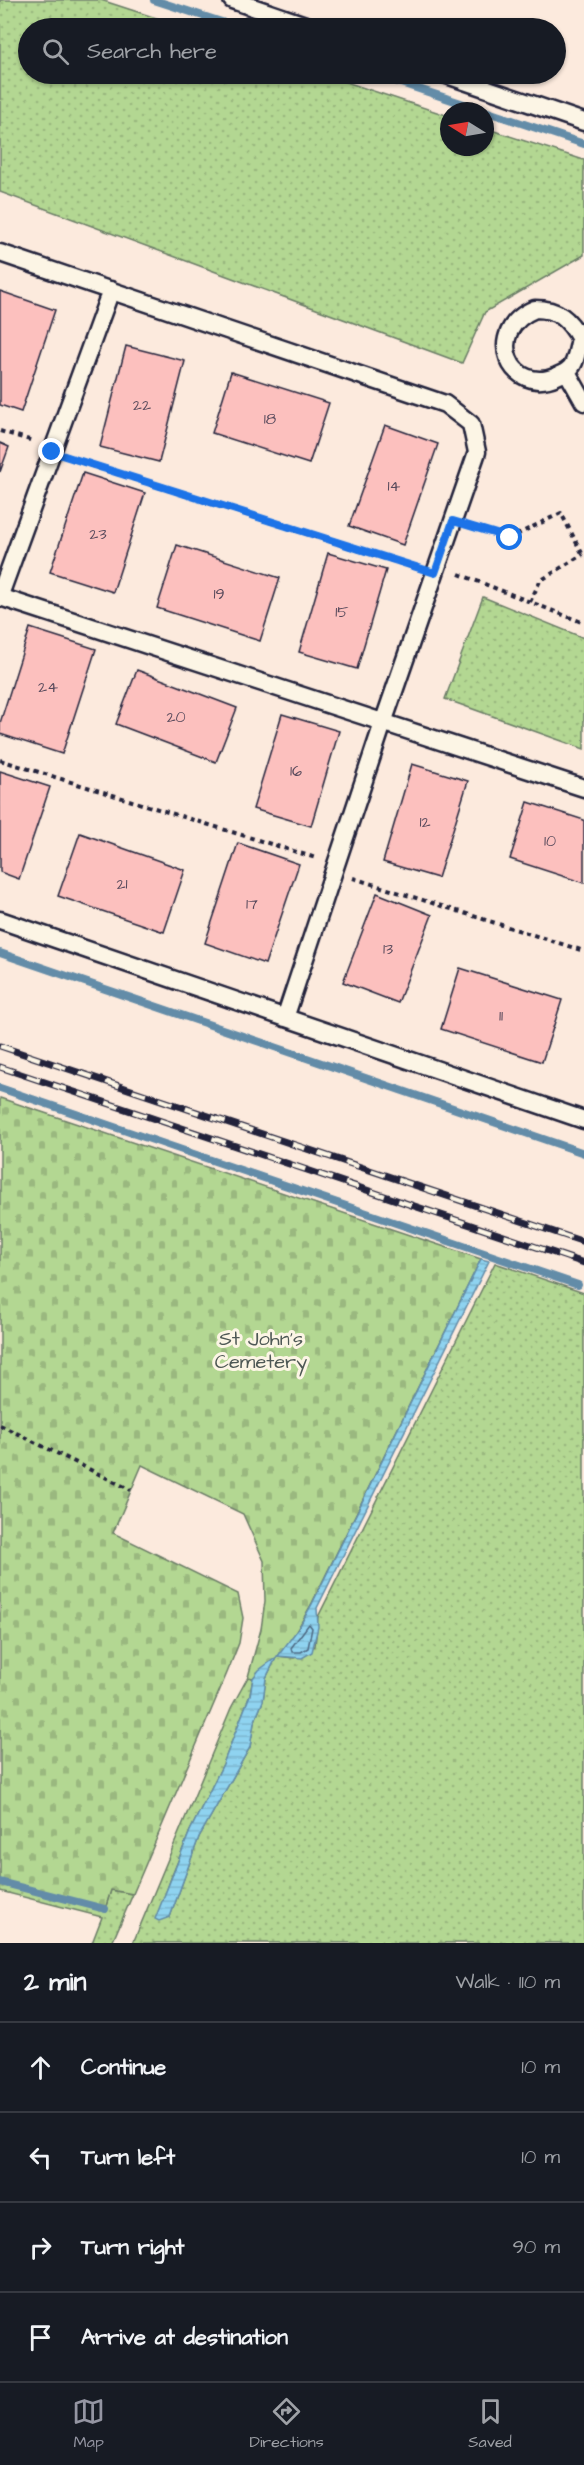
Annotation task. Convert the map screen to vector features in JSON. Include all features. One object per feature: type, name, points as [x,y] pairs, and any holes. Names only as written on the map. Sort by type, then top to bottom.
[{"type":"lane","points":[[232,0],[285,18]]},
{"type":"lane","points":[[473,84],[584,122]]},
{"type":"lane","points":[[0,253],[445,404],[471,424],[477,452],[383,723],[285,1018]]},
{"type":"lane","points":[[111,290],[0,596],[584,788]]},
{"type":"lane","points":[[535,309],[559,312],[582,338],[574,363],[567,372],[546,381],[522,376],[513,367],[508,357],[506,344],[508,332],[514,322],[535,309]]},
{"type":"lane","points":[[567,372],[584,402]]},
{"type":"lane","points":[[0,920],[584,1120]]},
{"type":"path","points":[[0,431],[53,450],[436,570],[584,623]]},
{"type":"path","points":[[453,521],[510,538],[561,513],[583,555],[540,581],[530,602]]},
{"type":"path","points":[[0,760],[584,951]]},
{"type":"path","points":[[0,1425],[131,1490]]},
{"type":"green space","points":[[0,0],[101,0],[156,18],[18,18],[18,84],[352,84],[440,113],[440,156],[494,156],[494,131],[584,160],[584,255],[485,312],[462,363],[0,192]]},
{"type":"green space","points":[[483,597],[584,638],[584,749],[445,699]]},
{"type":"green space","name":"St John's Cemetery","points":[[0,1098],[481,1259],[312,1603],[283,1650],[253,1678],[248,1677],[261,1629],[265,1601],[264,1561],[243,1514],[142,1465],[113,1533],[238,1594],[243,1618],[239,1643],[133,1894],[111,1890],[105,1909],[0,1882]]},
{"type":"green space","points":[[495,1263],[584,1293],[584,1943],[133,1943],[231,1708],[248,1677],[253,1678],[250,1695],[223,1764],[190,1831],[166,1892],[170,1917],[199,1837],[250,1747],[254,1723],[263,1701],[266,1678],[277,1656],[294,1658],[315,1646],[318,1617]]},
{"type":"green space","points":[[0,1882],[105,1909],[111,1890],[133,1894],[112,1943],[92,1943],[102,1917],[0,1891]]},
{"type":"water","points":[[481,1259],[489,1261],[317,1608],[318,1627],[312,1652],[302,1658],[278,1656],[298,1629],[312,1604]]},
{"type":"water","points":[[276,1657],[266,1678],[263,1701],[254,1723],[250,1747],[199,1837],[170,1917],[159,1921],[155,1919],[190,1831],[223,1764],[250,1695],[253,1678],[259,1670]]},
{"type":"building","points":[[0,291],[55,310],[21,412],[0,405]]},
{"type":"building","points":[[126,346],[185,361],[159,462],[100,447]]},
{"type":"building","points":[[231,372],[329,403],[309,464],[212,433]]},
{"type":"building","points":[[385,425],[438,444],[403,545],[349,526]]},
{"type":"building","points":[[0,443],[9,447],[0,472]]},
{"type":"building","points":[[83,473],[145,493],[113,592],[50,572]]},
{"type":"building","points":[[177,545],[280,578],[260,641],[157,608]]},
{"type":"building","points":[[328,553],[386,570],[357,669],[299,652]]},
{"type":"building","points":[[30,628],[96,649],[62,754],[0,734],[0,723]]},
{"type":"building","points":[[137,670],[237,708],[216,762],[116,724]]},
{"type":"building","points":[[282,714],[339,731],[311,826],[253,809]]},
{"type":"building","points":[[412,764],[468,781],[438,878],[383,862]]},
{"type":"building","points":[[0,771],[50,787],[19,879],[0,872]]},
{"type":"building","points":[[528,802],[584,820],[584,883],[510,859]]},
{"type":"building","points":[[80,833],[185,870],[164,932],[58,896]]},
{"type":"building","points":[[238,843],[299,864],[265,964],[205,943]]},
{"type":"building","points":[[377,893],[432,915],[398,1003],[343,982]]},
{"type":"building","points":[[460,968],[562,1000],[542,1062],[441,1029]]},
{"type":"waterway","points":[[154,0],[209,18]]},
{"type":"waterway","points":[[404,84],[584,144]]},
{"type":"waterway","points":[[0,953],[584,1153]]},
{"type":"waterway","points":[[0,1088],[578,1285]]},
{"type":"waterway","points":[[0,1882],[105,1909]]},
{"type":"railway","points":[[0,1046],[584,1242]]},
{"type":"railway","points":[[0,1067],[584,1263]]},
{"type":"route","points":[[52,452],[435,573],[453,521],[510,538]]}]
